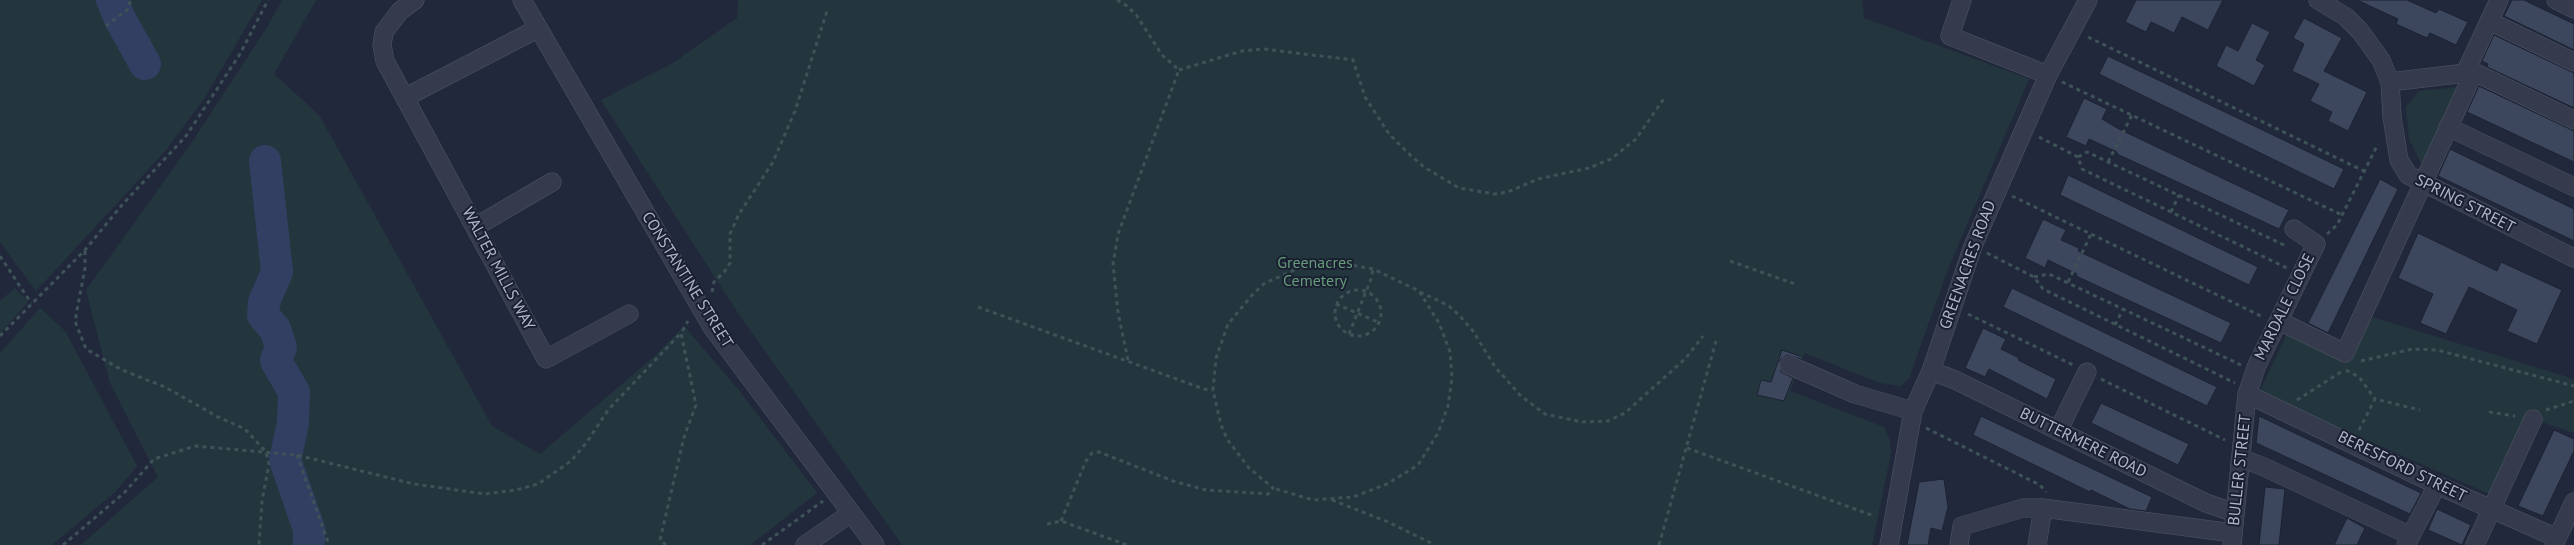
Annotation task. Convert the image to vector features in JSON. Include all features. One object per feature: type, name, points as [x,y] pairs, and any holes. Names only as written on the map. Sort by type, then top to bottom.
[{"type":"street","name":"WALTER MILLS WAY","points":[[414,0],[400,11],[384,32],[382,46],[386,61],[546,359],[629,314]]},
{"type":"street","name":"CONSTANTINE STREET","points":[[522,0],[537,29],[712,327],[875,545]]},
{"type":"street","points":[[1962,0],[1950,36],[2048,75]]},
{"type":"street","name":"GREENACRES ROAD","points":[[1889,545],[1912,417],[1931,371],[1973,246],[1996,188],[2048,75],[2088,0]]},
{"type":"street","name":"SPRING STREET","points":[[2318,0],[2346,17],[2360,31],[2381,60],[2390,82],[2392,117],[2399,160],[2408,175],[2574,258]]},
{"type":"street","points":[[2278,322],[2345,362],[2448,127],[2498,0]]},
{"type":"street","points":[[2556,0],[2574,9]]},
{"type":"street","points":[[2489,21],[2574,62]]},
{"type":"street","points":[[406,97],[537,29]]},
{"type":"street","points":[[2390,82],[2470,72],[2574,120]]},
{"type":"street","points":[[2448,127],[2574,187]]},
{"type":"street","points":[[475,227],[552,182]]},
{"type":"street","name":"MARDALE CLOSE","points":[[2248,392],[2278,322],[2313,251],[2294,229]]},
{"type":"street","points":[[1789,365],[1912,417]]},
{"type":"street","name":"BUTTERMERE ROAD","points":[[1931,371],[1953,379],[2206,503],[2236,512]]},
{"type":"street","points":[[2058,430],[2087,372]]},
{"type":"street","name":"BERESFORD STREET","points":[[2248,392],[2283,411],[2555,542]]},
{"type":"street","name":"BULLER STREET","points":[[2233,539],[2248,392]]},
{"type":"street","points":[[2475,545],[2533,419]]},
{"type":"street","points":[[2241,458],[2264,466],[2409,541],[2437,485]]},
{"type":"street","points":[[2555,542],[2574,502]]},
{"type":"street","points":[[1959,545],[1962,526],[2023,508],[2043,508],[2233,539]]},
{"type":"street","points":[[2037,545],[2043,508]]},
{"type":"street","points":[[805,545],[851,513]]},
{"type":"path","points":[[106,26],[127,10],[131,0]]},
{"type":"path","points":[[0,336],[85,250],[122,205],[186,136],[240,54],[268,0]]},
{"type":"path","points":[[1117,0],[1127,6],[1137,16],[1162,55],[1179,70]]},
{"type":"path","points":[[63,545],[124,493],[154,459],[195,446],[296,455],[414,484],[485,494],[516,490],[538,484],[571,460],[587,442],[608,410],[681,333],[699,304],[709,297],[714,282],[730,263],[730,234],[739,214],[773,162],[795,111],[827,11]]},
{"type":"path","points":[[2072,30],[2364,171]]},
{"type":"path","points":[[1179,70],[1242,51],[1264,49],[1353,60],[1365,97],[1389,134],[1409,154],[1424,167],[1459,188],[1495,194],[1508,192],[1538,179],[1589,168],[1611,159],[1636,139],[1665,97]]},
{"type":"path","points":[[1128,360],[1115,297],[1113,264],[1118,234],[1179,70]]},
{"type":"path","points":[[2048,75],[2342,214]]},
{"type":"path","points":[[2108,162],[2132,115]]},
{"type":"path","points":[[2078,157],[2087,152],[2179,195],[2313,251],[2337,224],[2392,117]]},
{"type":"path","points":[[2023,129],[2078,157],[2082,169],[2301,275]]},
{"type":"path","points":[[1996,188],[2278,322]]},
{"type":"path","points":[[2171,212],[2179,195]]},
{"type":"path","points":[[2068,282],[2091,234]]},
{"type":"path","points":[[1973,246],[2034,277],[2043,289],[2248,392]]},
{"type":"path","points":[[85,250],[85,268],[75,321],[86,349],[122,370],[165,387],[218,418],[245,429],[266,452],[269,464],[262,501],[259,545]]},
{"type":"path","points":[[0,256],[32,303]]},
{"type":"path","points":[[1730,261],[1798,285]]},
{"type":"path","points":[[1419,291],[1438,323],[1450,352],[1452,378],[1448,406],[1438,433],[1418,466],[1386,484],[1353,497],[1332,500],[1314,500],[1274,488],[1249,468],[1227,438],[1221,425],[1213,390],[1216,358],[1228,324],[1253,294],[1265,283],[1299,268],[1316,264],[1340,263],[1372,269],[1419,291],[1449,306],[1460,315],[1473,331],[1495,368],[1521,396],[1545,414],[1582,422],[1608,421],[1625,413],[1686,358],[1703,336]]},
{"type":"path","points":[[1349,334],[1366,292],[1372,269]]},
{"type":"path","points":[[2034,277],[2049,274],[2068,282],[2255,372]]},
{"type":"path","points":[[1352,291],[1366,292],[1377,302],[1380,308],[1378,322],[1370,332],[1363,335],[1349,334],[1338,325],[1336,304],[1340,298],[1352,291]]},
{"type":"path","points":[[1336,304],[1378,322]]},
{"type":"path","points":[[978,307],[1204,389],[1213,390]]},
{"type":"path","points":[[2115,325],[2123,309]]},
{"type":"path","points":[[666,545],[660,540],[684,437],[696,405],[681,333]]},
{"type":"path","points":[[1659,545],[1716,341]]},
{"type":"path","points":[[2345,362],[2412,349],[2437,350],[2574,386]]},
{"type":"path","points":[[2283,411],[2354,353],[2371,358]]},
{"type":"path","points":[[2345,362],[2359,376],[2375,398],[2420,410]]},
{"type":"path","points":[[2352,443],[2375,398]]},
{"type":"path","points":[[1912,417],[1933,431],[2040,485],[2046,492],[2043,508]]},
{"type":"path","points":[[1687,448],[1874,516]]},
{"type":"path","points":[[1062,521],[1086,460],[1092,453],[1099,452],[1173,481],[1206,490],[1268,494],[1274,488]]},
{"type":"path","points":[[296,455],[330,545]]},
{"type":"path","points":[[762,545],[836,492]]},
{"type":"path","points":[[1332,500],[1388,522],[1435,545]]},
{"type":"path","points":[[1047,524],[1062,521],[1127,545]]},
{"type":"green space","points":[[0,0],[262,0],[205,97],[167,149],[36,291],[0,242]]},
{"type":"green space","points":[[282,0],[316,0],[274,74],[319,115],[492,426],[540,454],[655,356],[684,326],[738,389],[817,493],[750,545],[81,545],[158,477],[110,383],[86,290],[192,142],[266,29]]},
{"type":"green space","name":"Greenacres Cemetery","points":[[738,0],[1862,0],[1864,18],[2029,79],[1948,269],[1909,378],[1901,386],[1880,383],[1805,353],[1790,391],[1884,427],[1890,440],[1891,453],[1872,545],[902,545],[734,307],[601,100],[673,63],[737,18]]},
{"type":"green space","points":[[2459,87],[2424,169],[2409,139],[2406,107],[2419,91]]},
{"type":"green space","points":[[15,288],[28,302],[0,334],[0,301]]},
{"type":"green space","points":[[40,308],[65,331],[137,466],[116,491],[52,545],[0,545],[0,353]]},
{"type":"green space","points":[[2359,313],[2574,379],[2574,433],[2539,421],[2501,499],[2259,393],[2293,321],[2345,345]]},
{"type":"building","points":[[2136,0],[2223,0],[2208,30],[2182,17],[2174,33],[2151,22],[2146,32],[2125,22]]},
{"type":"building","points":[[2357,0],[2407,0],[2436,13],[2439,9],[2468,22],[2456,45],[2430,33],[2427,38],[2396,24],[2398,19]]},
{"type":"building","points":[[2512,0],[2524,0],[2574,24],[2574,50],[2504,16]]},
{"type":"building","points":[[2304,18],[2342,38],[2324,71],[2367,92],[2348,131],[2328,121],[2332,112],[2310,101],[2319,84],[2292,71],[2304,44],[2293,38]]},
{"type":"building","points":[[2252,23],[2270,32],[2256,60],[2265,65],[2254,86],[2216,66],[2226,45],[2238,51]]},
{"type":"building","points":[[2494,35],[2574,73],[2574,108],[2487,67],[2488,64],[2482,61]]},
{"type":"building","points":[[2108,56],[2344,169],[2334,189],[2099,74]]},
{"type":"building","points":[[2479,86],[2574,131],[2574,162],[2467,112]]},
{"type":"building","points":[[2084,98],[2107,109],[2102,119],[2119,129],[2289,210],[2279,229],[2117,154],[2117,152],[2089,139],[2086,146],[2066,137]]},
{"type":"building","points":[[2450,149],[2574,209],[2574,241],[2438,176]]},
{"type":"building","points":[[2068,175],[2258,267],[2249,285],[2060,195]]},
{"type":"building","points":[[2380,179],[2398,189],[2328,333],[2308,323]]},
{"type":"building","points":[[2043,219],[2066,230],[2061,240],[2079,248],[2078,251],[2231,323],[2221,343],[2076,276],[2077,274],[2048,260],[2045,268],[2025,258]]},
{"type":"building","points":[[2418,233],[2497,271],[2501,262],[2562,290],[2537,344],[2507,331],[2517,310],[2469,287],[2446,334],[2420,323],[2433,294],[2398,278]]},
{"type":"building","points":[[2012,288],[2217,387],[2207,406],[2003,307]]},
{"type":"building","points":[[1983,328],[2006,339],[2001,349],[2019,358],[2018,360],[2056,379],[2047,399],[1989,369],[1985,377],[1965,368]]},
{"type":"building","points":[[1782,350],[1803,357],[1802,359],[1787,355],[1780,360],[1781,372],[1793,378],[1784,401],[1757,395],[1761,380],[1771,382]]},
{"type":"building","points":[[2101,403],[2189,444],[2178,465],[2091,423]]},
{"type":"building","points":[[1981,416],[2152,497],[2146,511],[2130,509],[2091,490],[2090,492],[1973,435]]},
{"type":"building","points":[[2259,416],[2421,493],[2410,514],[2256,443]]},
{"type":"building","points":[[2554,430],[2574,439],[2574,451],[2543,516],[2518,506]]},
{"type":"building","points":[[1944,479],[1948,507],[1942,531],[1931,528],[1928,545],[1907,545],[1919,482]]},
{"type":"building","points":[[2265,487],[2285,489],[2279,545],[2259,545]]},
{"type":"building","points":[[2437,509],[2471,525],[2462,545],[2428,530]]},
{"type":"building","points":[[2347,518],[2365,528],[2357,545],[2334,545]]},
{"type":"waterway","points":[[112,0],[119,17],[145,64]]},
{"type":"waterway","points":[[265,161],[277,272],[264,302],[263,315],[275,329],[281,347],[276,361],[294,392],[293,423],[285,460],[309,529],[309,545]]}]
